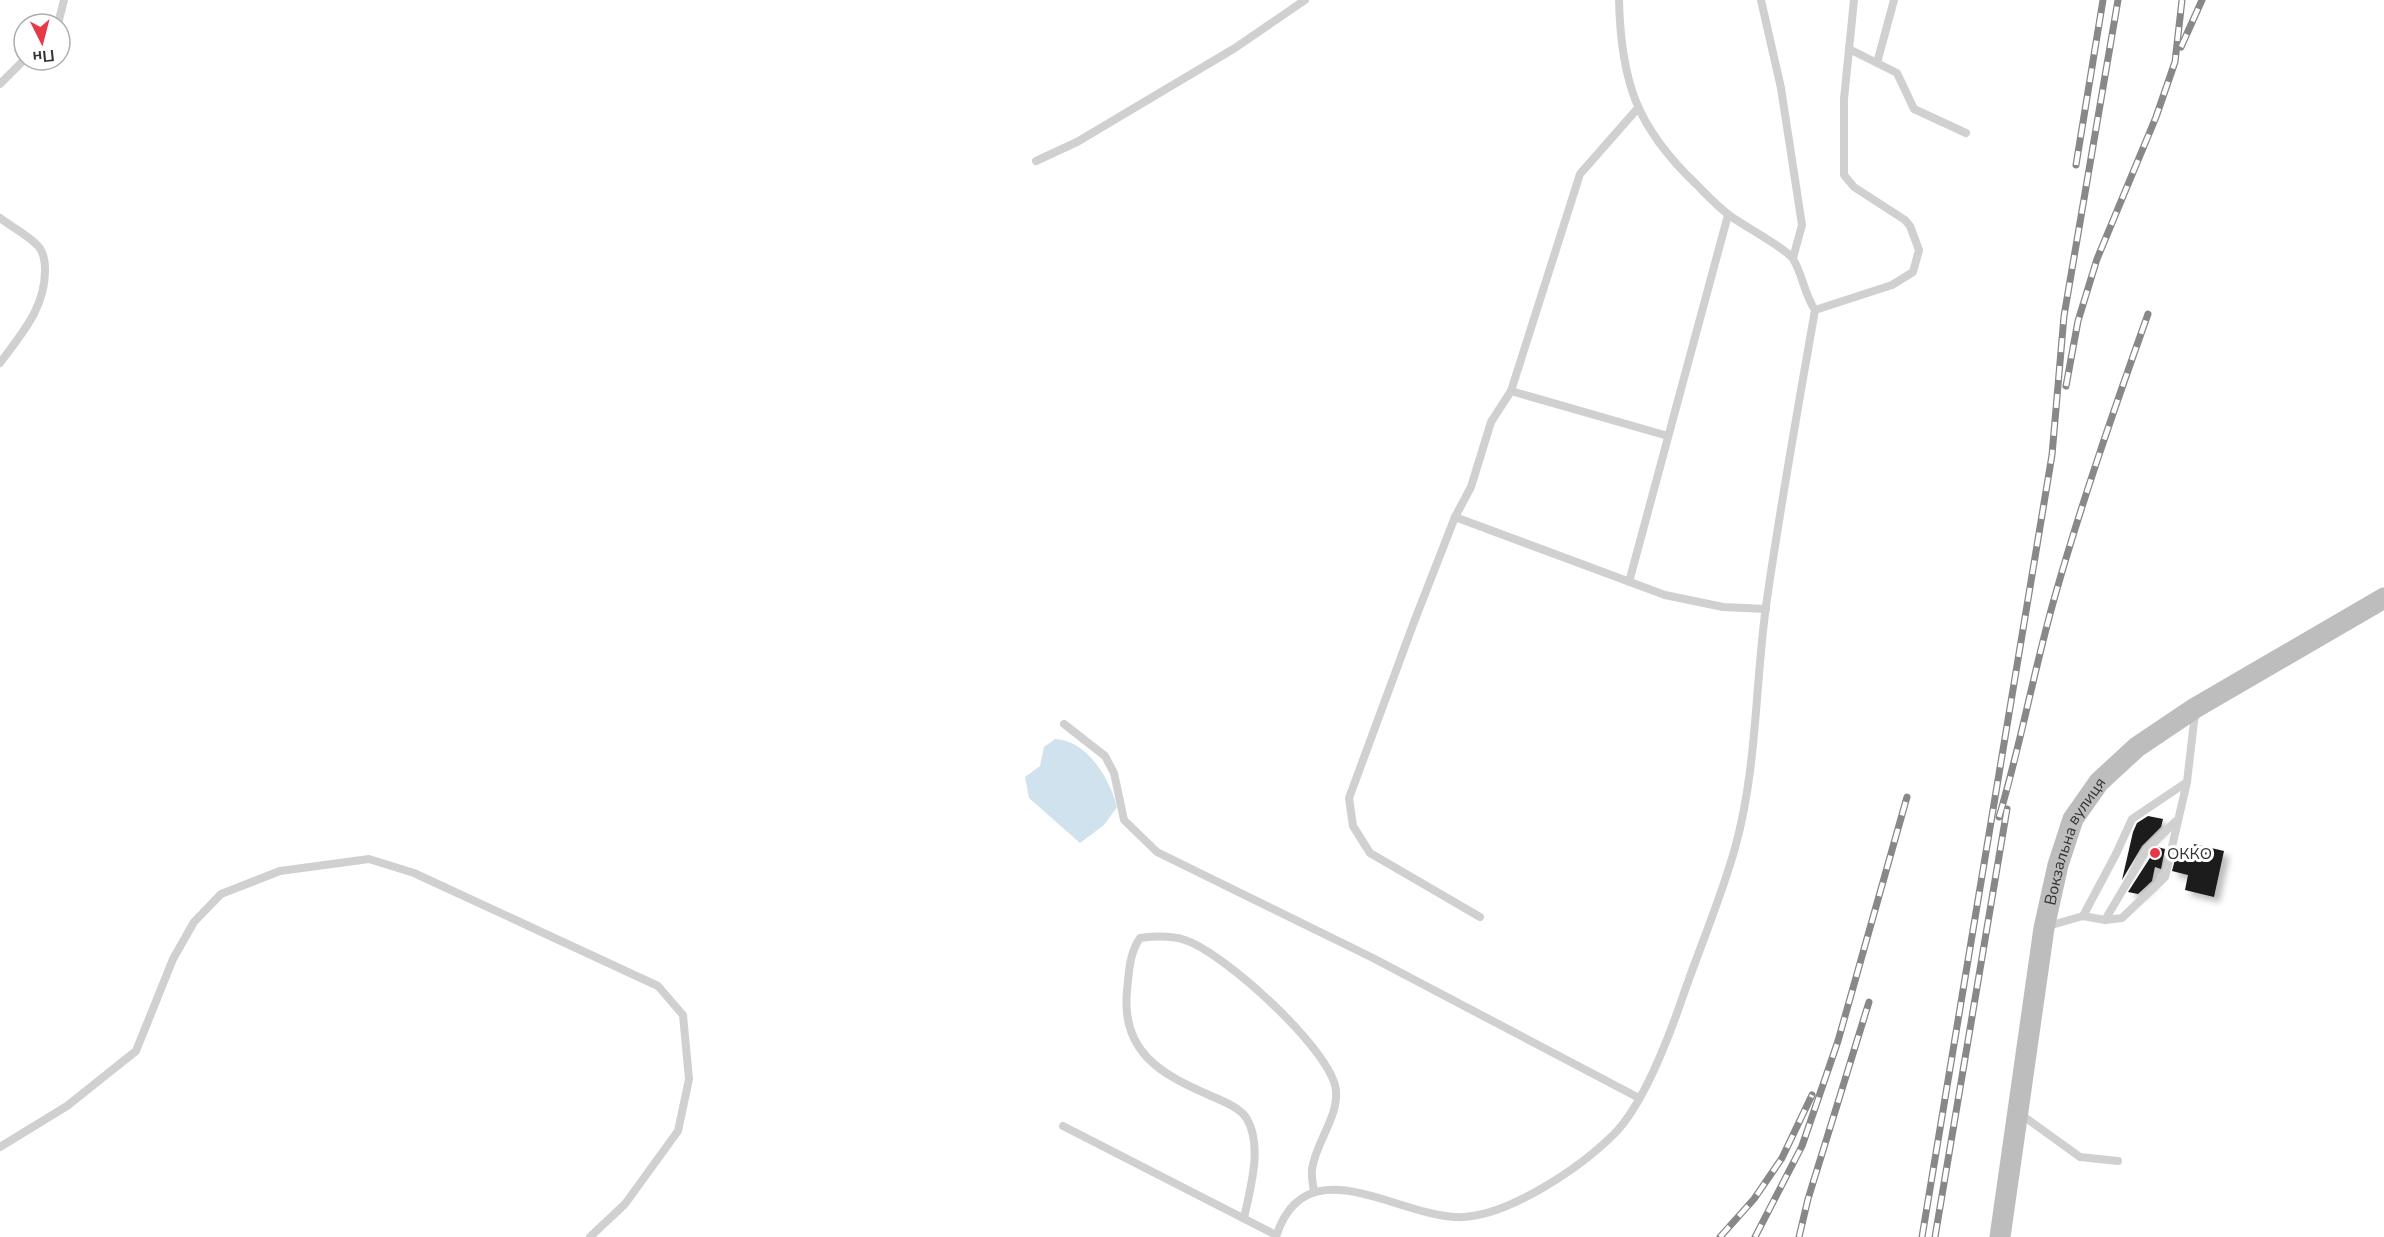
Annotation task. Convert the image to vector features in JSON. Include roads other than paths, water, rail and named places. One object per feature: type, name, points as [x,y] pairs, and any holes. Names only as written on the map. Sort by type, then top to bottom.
[{"type":"main road","name":"Вокзальна вулиця","points":[[2000,1237],[2044,928],[2058,865],[2073,819],[2099,782],[2137,747],[2195,708],[2384,598]]},
{"type":"lane","points":[[1036,161],[1077,142],[1235,48],[1305,0]]},
{"type":"lane","points":[[1619,0],[1620,36],[1630,91],[1647,128],[1668,158],[1728,215],[1793,258]]},
{"type":"lane","points":[[1064,1126],[1276,1236],[1280,1222],[1295,1203],[1314,1192],[1339,1188],[1455,1217],[1482,1215],[1536,1194],[1584,1159],[1618,1130],[1639,1098],[1676,1018],[1735,847],[1754,742],[1766,609],[1815,310],[1808,300],[1793,258],[1802,225],[1781,88],[1761,0]]},
{"type":"lane","points":[[1815,310],[1892,285],[1913,272],[1919,250],[1916,237],[1905,220],[1854,187],[1844,175],[1844,99],[1854,0]]},
{"type":"lane","points":[[1877,63],[1894,0]]},
{"type":"lane","points":[[1849,49],[1897,73],[1914,109],[1966,133]]},
{"type":"lane","points":[[0,84],[12,72]]},
{"type":"lane","points":[[1480,917],[1370,853],[1353,826],[1349,798],[1455,518],[1471,487],[1491,422],[1511,391],[1580,174],[1638,108]]},
{"type":"lane","points":[[1629,582],[1728,215]]},
{"type":"lane","points":[[0,218],[40,247],[45,261],[45,280],[41,303],[30,323],[0,363]]},
{"type":"lane","points":[[1511,391],[1668,436]]},
{"type":"lane","points":[[1455,518],[1665,595],[1723,607],[1766,609]]},
{"type":"lane","points":[[2044,928],[2083,916],[2105,920],[2122,918],[2165,877],[2176,821],[2187,782],[2195,708]]},
{"type":"lane","points":[[1064,724],[1105,756],[1114,773],[1124,820],[1156,852],[1371,957],[1639,1098]]},
{"type":"lane","points":[[2083,916],[2132,819],[2187,782]]},
{"type":"lane","points":[[2105,920],[2147,849],[2176,821]]},
{"type":"lane","points":[[0,1147],[67,1106],[136,1051],[173,959],[194,922],[220,894],[280,871],[369,859],[414,873],[657,986],[683,1015],[689,1079],[678,1131],[625,1204],[590,1237]]},
{"type":"lane","points":[[1244,1218],[1254,1140],[1247,1118],[1231,1105],[1177,1082],[1142,1053],[1129,1032],[1126,1004],[1132,949],[1140,938],[1155,936],[1187,940],[1211,955],[1279,1007],[1325,1061],[1333,1075],[1335,1106],[1312,1170],[1314,1192]]},
{"type":"lane","points":[[2018,1112],[2080,1157],[2118,1161]]},
{"type":"water","points":[[1055,739],[1067,741],[1087,754],[1103,773],[1117,807],[1104,825],[1080,843],[1029,798],[1025,777],[1040,766],[1044,747]]},
{"type":"railway","points":[[2076,165],[2103,0]]},
{"type":"railway","points":[[1922,1237],[2052,455],[2064,316],[2118,0]]},
{"type":"railway","points":[[2066,386],[2078,321],[2097,259],[2156,117],[2175,62],[2182,0]]},
{"type":"railway","points":[[2181,47],[2202,0]]},
{"type":"railway","points":[[1999,817],[2065,560],[2148,314]]},
{"type":"railway","points":[[1755,1237],[1802,1146],[1838,1041],[1907,797]]},
{"type":"railway","points":[[1935,1237],[2007,809]]},
{"type":"railway","points":[[1799,1237],[1808,1199],[1869,1002]]},
{"type":"railway","points":[[1720,1237],[1754,1199],[1782,1158],[1812,1095]]},
{"type":"place","name":"ОККО","points":[[2155,853]]}]
